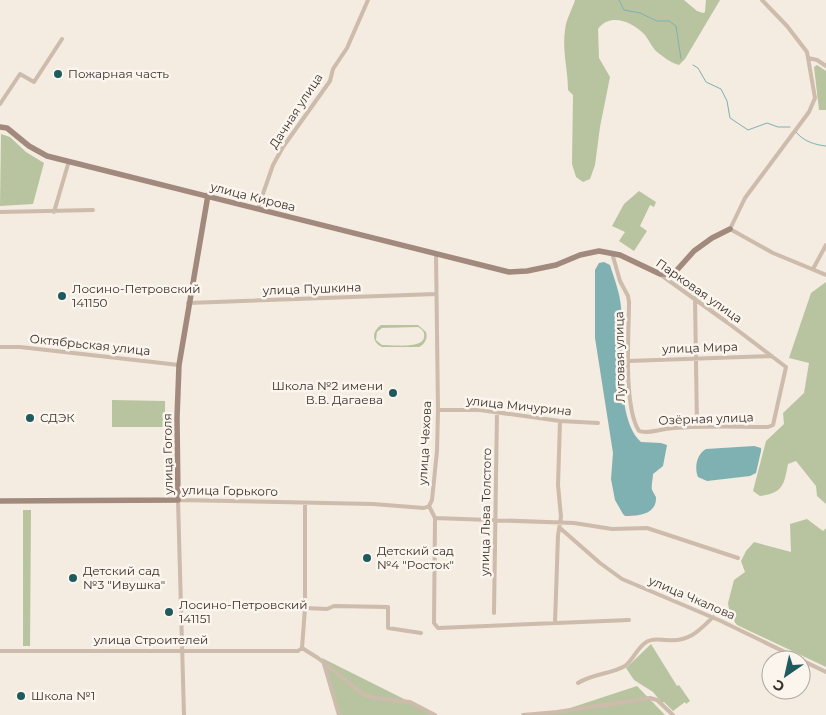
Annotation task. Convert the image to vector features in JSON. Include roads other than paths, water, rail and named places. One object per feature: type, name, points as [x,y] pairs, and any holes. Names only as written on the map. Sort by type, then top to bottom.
[{"type":"street","name":"Дачная улица","points":[[258,208],[273,165],[283,147],[330,81],[334,69],[348,48],[368,0]]},
{"type":"street","points":[[660,274],[668,274],[677,270],[694,251],[712,238],[730,229],[745,198],[813,105],[814,98],[808,58],[800,41],[762,0]]},
{"type":"street","points":[[0,104],[20,74],[34,82],[62,39]]},
{"type":"street","points":[[808,58],[817,60],[826,66]]},
{"type":"street","name":"улица Кирова","points":[[0,127],[7,128],[29,146],[47,156],[509,272],[527,271],[556,265],[592,252]]},
{"type":"street","points":[[54,212],[68,161]]},
{"type":"street","name":"улица Гоголя","points":[[184,715],[178,500],[177,418],[179,365],[188,303],[208,196]]},
{"type":"street","points":[[0,212],[94,210]]},
{"type":"street","points":[[730,229],[773,253],[826,275]]},
{"type":"street","points":[[813,269],[826,245]]},
{"type":"street","name":"Парковая улица","points":[[592,252],[612,253],[639,263],[660,274],[786,367],[773,426]]},
{"type":"street","name":"Луговая улица","points":[[612,253],[620,281],[629,302],[628,361],[631,409],[637,428],[641,432]]},
{"type":"street","name":"улица Чехова","points":[[429,506],[433,495],[438,410],[436,254]]},
{"type":"street","name":"улица Пушкина","points":[[188,303],[436,294]]},
{"type":"street","points":[[695,298],[697,427]]},
{"type":"street","name":"Октябрьская улица","points":[[0,347],[20,347],[179,365]]},
{"type":"street","name":"улица Мира","points":[[628,361],[772,356]]},
{"type":"street","name":"улица Мичурина","points":[[438,410],[480,410],[560,421],[598,423]]},
{"type":"street","name":"улица Льва Толстого","points":[[494,613],[497,412]]},
{"type":"street","points":[[555,623],[558,535],[561,508],[558,485],[560,421]]},
{"type":"street","name":"Озёрная улица","points":[[641,432],[697,427],[773,426]]},
{"type":"street","name":"улица Горького","points":[[0,501],[178,500],[372,504],[424,508],[429,506]]},
{"type":"street","points":[[305,503],[305,608],[302,648],[318,658],[363,694],[374,698],[410,702],[434,715]]},
{"type":"street","points":[[429,506],[435,518],[434,623],[438,628],[555,623],[574,624],[629,620]]},
{"type":"street","points":[[435,518],[496,519],[560,526],[648,528],[738,558]]},
{"type":"street","name":"улица Чкалова","points":[[560,526],[600,563],[622,579],[713,617],[826,672]]},
{"type":"street","points":[[305,608],[327,609],[334,606],[388,607],[388,628],[421,634]]},
{"type":"street","points":[[578,683],[592,676],[623,667],[638,648],[650,640],[691,637],[713,617]]},
{"type":"street","name":"улица Строителей","points":[[0,651],[298,651],[302,648]]},
{"type":"street","points":[[324,664],[340,715]]},
{"type":"street","points":[[523,715],[558,712],[654,698],[673,715]]},
{"type":"water","points":[[604,262],[610,265],[620,302],[622,378],[627,416],[633,431],[641,442],[667,445],[663,466],[653,474],[652,490],[656,497],[653,508],[650,511],[635,516],[625,516],[623,514],[615,500],[611,479],[613,453],[595,338],[595,270],[599,263]]},
{"type":"water","points":[[754,446],[761,448],[756,473],[750,476],[707,481],[698,477],[697,461],[700,454],[706,449]]},
{"type":"waterway","points":[[619,0],[624,10],[640,13],[657,21],[669,21],[676,26],[681,59]]},
{"type":"waterway","points":[[693,65],[698,68],[706,82],[721,89],[727,101],[730,118],[748,130],[767,123],[778,127],[790,127]]},
{"type":"waterway","points":[[796,132],[810,142],[826,146]]},
{"type":"place","name":"Пожарная часть","points":[[58,74]]},
{"type":"place","name":"Лосино-Петровский 141150","points":[[62,296]]},
{"type":"place","name":"Школа №2 имени В.В. Дагаева","points":[[393,393]]},
{"type":"place","name":"СДЭК","points":[[30,418]]},
{"type":"place","name":"Детский сад №4 \"Росток\"","points":[[367,558]]},
{"type":"place","name":"Детский сад №3 \"Ивушка\"","points":[[73,578]]},
{"type":"place","name":"Лосино-Петровский 141151","points":[[169,612]]},
{"type":"place","name":"Школа №1","points":[[21,696]]}]
